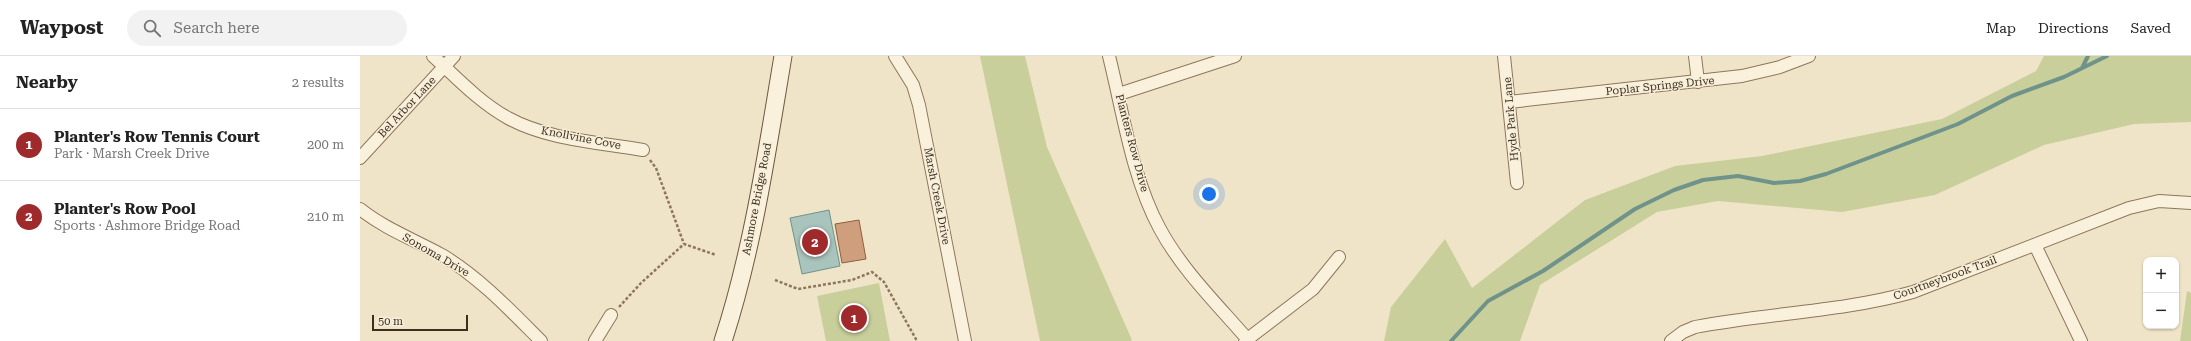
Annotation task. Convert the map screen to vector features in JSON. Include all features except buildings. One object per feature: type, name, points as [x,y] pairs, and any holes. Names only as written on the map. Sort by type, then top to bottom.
[{"type":"main road","name":"Ashmore Bridge Road","points":[[723,341],[742,276],[766,160],[783,56]]},
{"type":"street","name":"Knollvine Cove","points":[[432,56],[488,105],[508,118],[528,127],[548,133],[643,150]]},
{"type":"street","name":"Bel Arbor Lane","points":[[360,158],[454,56]]},
{"type":"street","name":"Marsh Creek Drive","points":[[895,56],[913,85],[919,105],[965,341]]},
{"type":"street","name":"Planters Row Drive","points":[[1109,56],[1140,180],[1160,228],[1181,262],[1247,340]]},
{"type":"street","points":[[1119,94],[1235,56]]},
{"type":"street","name":"Hyde Park Lane","points":[[1504,56],[1517,183]]},
{"type":"street","points":[[1695,56],[1698,82]]},
{"type":"street","name":"Poplar Springs Drive","points":[[1509,102],[1742,76],[1780,67],[1809,56]]},
{"type":"street","name":"Courtneybrook Trail","points":[[1670,341],[1683,332],[1695,327],[1835,309],[1888,299],[1913,292],[2143,204],[2166,201],[2191,203]]},
{"type":"street","name":"Sonoma Drive","points":[[360,209],[383,225],[442,256],[471,274],[495,294],[541,341]]},
{"type":"street","points":[[2035,245],[2081,341]]},
{"type":"street","points":[[1247,340],[1313,290],[1339,257]]},
{"type":"street","points":[[595,341],[612,315]]},
{"type":"path","points":[[643,150],[656,168],[684,244]]},
{"type":"path","points":[[684,244],[716,255]]},
{"type":"path","points":[[612,315],[641,283],[684,244]]},
{"type":"path","points":[[775,280],[798,289],[852,280],[872,272],[884,282],[917,341]]},
{"type":"green space","points":[[980,56],[1025,56],[1047,147],[1132,340],[1040,341]]},
{"type":"green space","points":[[2044,56],[2191,56],[2191,122],[2134,124],[2044,145],[1935,195],[1842,212],[1718,201],[1657,212],[1540,285],[1520,341],[1384,341],[1391,307],[1445,239],[1472,288],[1585,200],[1675,166],[1762,156],[1942,119],[2036,71]]},
{"type":"green space","points":[[879,283],[890,341],[826,341],[817,296]]},
{"type":"green space","points":[[2187,291],[2191,293],[2191,341],[2180,341]]},
{"type":"water","points":[[829,210],[840,266],[802,274],[790,218]]},
{"type":"waterway","points":[[2082,68],[2088,56]]},
{"type":"waterway","points":[[1451,341],[1488,301],[1543,271],[1635,209],[1674,190],[1703,180],[1738,176],[1774,183],[1800,181],[1826,174],[1958,124],[2012,96],[2064,77],[2107,56]]},
{"type":"place","name":"Planter's Row Pool","points":[[815,242]]},
{"type":"place","name":"Planter's Row Tennis Court","points":[[854,318]]}]
